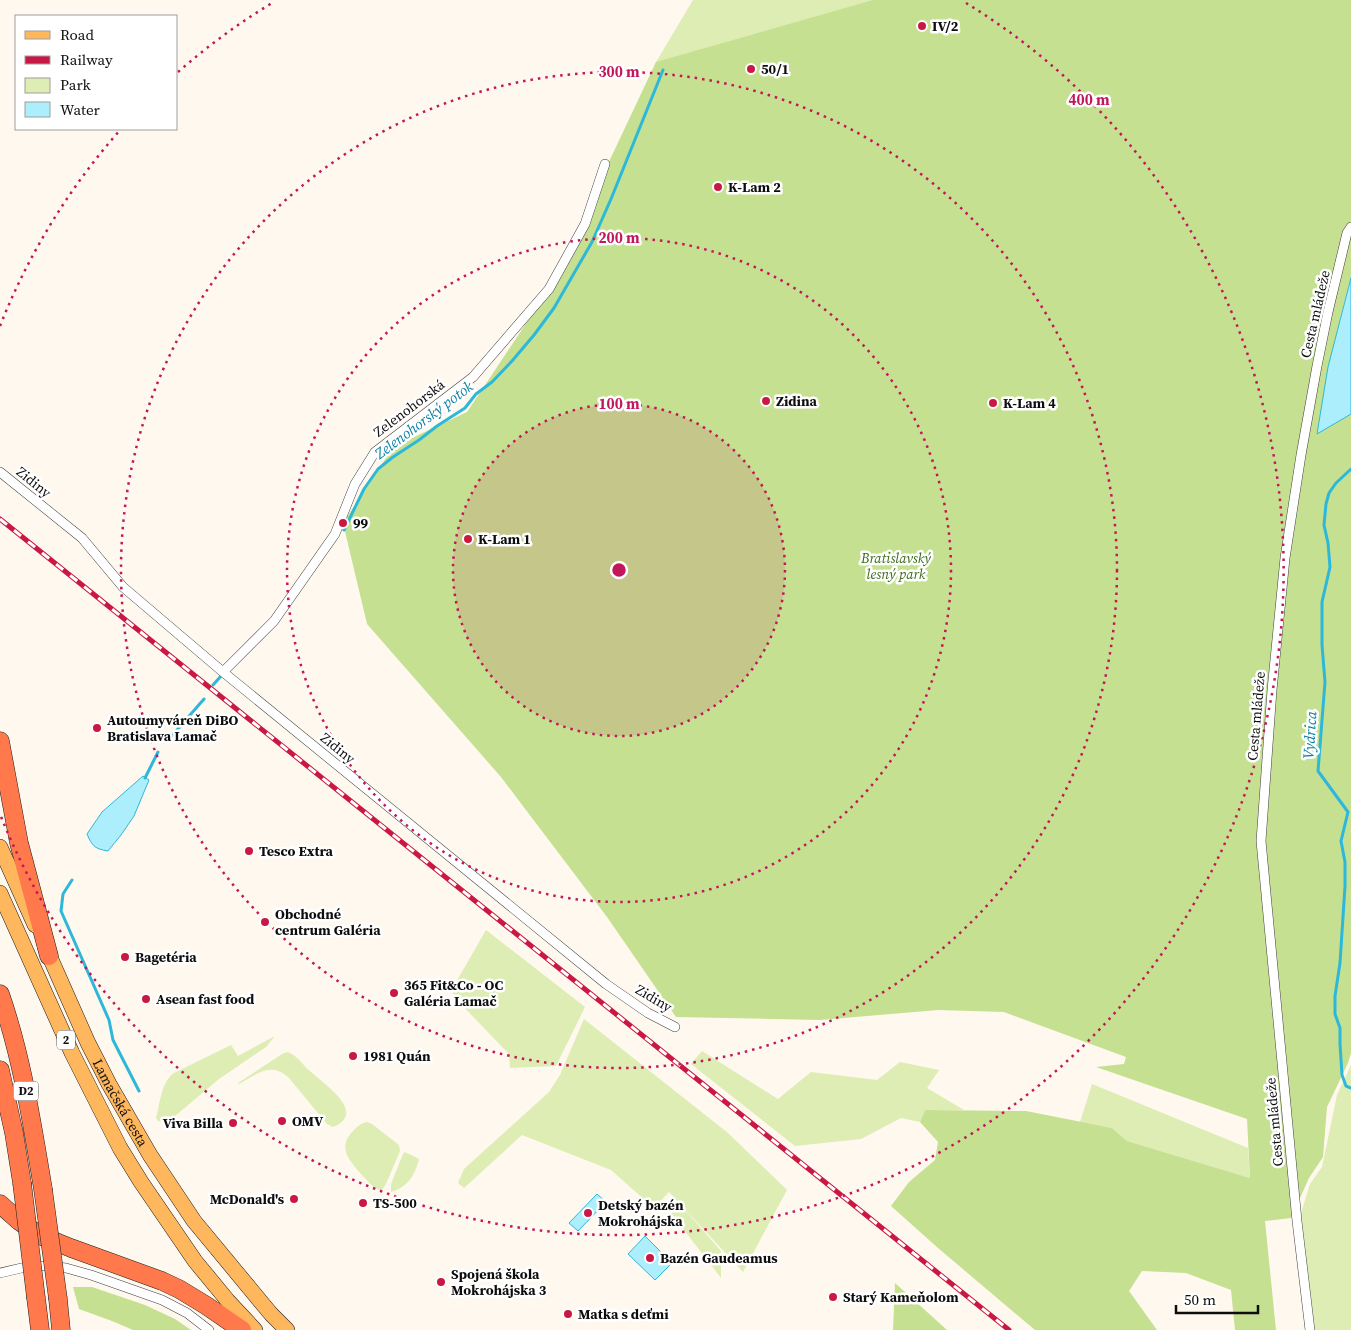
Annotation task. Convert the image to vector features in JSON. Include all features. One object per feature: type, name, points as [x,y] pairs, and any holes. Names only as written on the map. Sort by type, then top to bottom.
[{"type":"highway","points":[[0,741],[19,843],[49,956]]},
{"type":"highway","name":"D2","points":[[0,994],[12,1034],[28,1102],[44,1189],[62,1330]]},
{"type":"highway","name":"D2","points":[[0,1070],[14,1133],[22,1183],[40,1330]]},
{"type":"highway","points":[[0,1204],[39,1235],[162,1281],[179,1289],[242,1330]]},
{"type":"main road","name":"Lamačská cesta","points":[[0,847],[104,1076],[150,1155],[194,1221],[271,1314],[287,1330]]},
{"type":"main road","name":"Lamačská cesta","points":[[0,893],[72,1053],[120,1148],[195,1261],[255,1330]]},
{"type":"street","name":"Zelenohorská","points":[[224,672],[274,621],[335,534],[355,484],[375,452],[473,377],[549,289],[584,224],[605,164]]},
{"type":"street","name":"Cesta mládeže","points":[[1310,1330],[1296,1213],[1260,841],[1285,558],[1301,454],[1328,312],[1351,227]]},
{"type":"street","name":"Zidiny","points":[[0,472],[82,538],[123,587],[224,672],[606,984],[648,1013],[675,1027]]},
{"type":"street","points":[[1,1270],[30,1266],[66,1268],[162,1300],[187,1314],[209,1330]]},
{"type":"green space","points":[[693,0],[935,0],[654,71],[656,62]]},
{"type":"green space","name":"Bratislavský lesný park","points":[[873,0],[1351,0],[1351,278],[1341,315],[1317,433],[1351,414],[1351,1053],[1327,1107],[1323,1157],[1309,1178],[1291,1218],[1265,1221],[1276,1330],[1235,1330],[1231,1290],[1186,1273],[1142,1271],[1129,1291],[1157,1330],[1035,1330],[891,1206],[909,1182],[935,1160],[938,1142],[920,1122],[925,1110],[1026,1111],[1112,1128],[1127,1141],[1250,1178],[1247,1119],[1096,1067],[1124,1064],[1126,1057],[1004,1012],[938,1010],[820,1020],[676,1017],[607,917],[501,777],[367,624],[343,523],[393,447],[467,412],[549,289],[656,62]]},
{"type":"green space","points":[[486,930],[585,1007],[556,1066],[510,1068],[509,1054],[455,998],[452,991],[455,984]]},
{"type":"green space","points":[[584,1019],[728,1133],[787,1190],[743,1272],[669,1192],[654,1208],[611,1170],[522,1135],[464,1188],[458,1183],[464,1169],[549,1092],[560,1075]]},
{"type":"green space","points":[[275,1036],[266,1047],[219,1079],[175,1116],[165,1121],[158,1121],[156,1118],[166,1082],[174,1073],[231,1045],[238,1056]]},
{"type":"green space","points":[[702,1051],[778,1099],[811,1072],[877,1080],[900,1062],[939,1070],[927,1088],[964,1110],[925,1110],[920,1122],[901,1118],[861,1139],[795,1146],[691,1064]]},
{"type":"green space","points":[[287,1052],[297,1058],[340,1099],[345,1107],[346,1114],[343,1121],[333,1127],[327,1124],[289,1078],[276,1070],[258,1073],[238,1083]]},
{"type":"green space","points":[[1351,1065],[1351,1330],[1315,1330],[1301,1213],[1310,1184],[1322,1167],[1337,1095]]},
{"type":"green space","points":[[1092,1084],[1248,1148],[1250,1178],[1127,1141],[1112,1128],[1080,1122]]},
{"type":"green space","points":[[367,1122],[399,1145],[400,1151],[386,1184],[381,1191],[360,1173],[346,1152],[345,1147],[349,1136],[358,1126]]},
{"type":"green space","points":[[405,1152],[419,1159],[417,1165],[410,1180],[402,1187],[391,1192],[391,1184]]},
{"type":"green space","points":[[680,1204],[721,1251],[721,1278],[671,1213]]},
{"type":"green space","points":[[895,1283],[947,1330],[893,1330]]},
{"type":"green space","points":[[73,1287],[92,1287],[145,1305],[175,1319],[191,1330],[133,1330],[79,1309]]},
{"type":"water","points":[[1351,278],[1351,414],[1317,434],[1328,367]]},
{"type":"water","points":[[143,776],[149,780],[134,816],[108,851],[97,848],[92,844],[87,834],[102,812]]},
{"type":"water","name":"Detský bazén Mokrohájska","points":[[597,1194],[606,1202],[578,1231],[569,1223]]},
{"type":"water","name":"Bazén Gaudeamus","points":[[645,1236],[672,1263],[655,1280],[628,1254]]},
{"type":"waterway","name":"Zelenohorský potok","points":[[344,530],[364,489],[378,469],[465,408],[476,394],[492,382],[512,361],[554,308],[592,242],[663,70]]},
{"type":"waterway","name":"Vydrica","points":[[1351,469],[1336,483],[1329,493],[1326,504],[1324,525],[1330,567],[1322,602],[1322,645],[1325,682],[1318,771],[1348,812],[1341,841],[1345,862],[1345,886],[1335,1014],[1340,1028],[1342,1075],[1346,1086],[1351,1088]]},
{"type":"waterway","name":"Zelenohorský potok","points":[[213,685],[221,676]]},
{"type":"waterway","name":"Zelenohorský potok","points":[[170,738],[204,699]]},
{"type":"waterway","name":"Zelenohorský potok","points":[[145,778],[158,752]]},
{"type":"waterway","points":[[72,880],[63,894],[61,911],[109,1020],[113,1040],[139,1091]]},
{"type":"railway","points":[[0,519],[1009,1330]]},
{"type":"place","name":"IV/2","points":[[922,26]]},
{"type":"place","name":"50/1","points":[[751,69]]},
{"type":"place","name":"K-Lam 2","points":[[718,187]]},
{"type":"place","name":"Zidina","points":[[766,401]]},
{"type":"place","name":"K-Lam 4","points":[[993,403]]},
{"type":"place","name":"99","points":[[343,523]]},
{"type":"place","name":"K-Lam 1","points":[[468,539]]},
{"type":"place","name":"Autoumyváreň DiBO Bratislava Lamač","points":[[97,728]]},
{"type":"place","name":"Tesco Extra","points":[[249,851]]},
{"type":"place","name":"Obchodné centrum Galéria","points":[[265,922]]},
{"type":"place","name":"Bagetéria","points":[[125,957]]},
{"type":"place","name":"365 Fit&Co - OC Galéria Lamač","points":[[394,993]]},
{"type":"place","name":"Asean fast food","points":[[146,999]]},
{"type":"place","name":"1981 Quán","points":[[353,1056]]},
{"type":"place","name":"OMV","points":[[282,1121]]},
{"type":"place","name":"Viva Billa","points":[[233,1123]]},
{"type":"place","name":"McDonald's","points":[[294,1199]]},
{"type":"place","name":"TS-500","points":[[363,1203]]},
{"type":"place","name":"Detský bazén Mokrohájska","points":[[588,1213]]},
{"type":"place","name":"Bazén Gaudeamus","points":[[650,1258]]},
{"type":"place","name":"Spojená škola Mokrohájska 3","points":[[441,1282]]},
{"type":"place","name":"Starý Kameňolom","points":[[833,1297]]},
{"type":"place","name":"Matka s deťmi","points":[[568,1314]]}]
